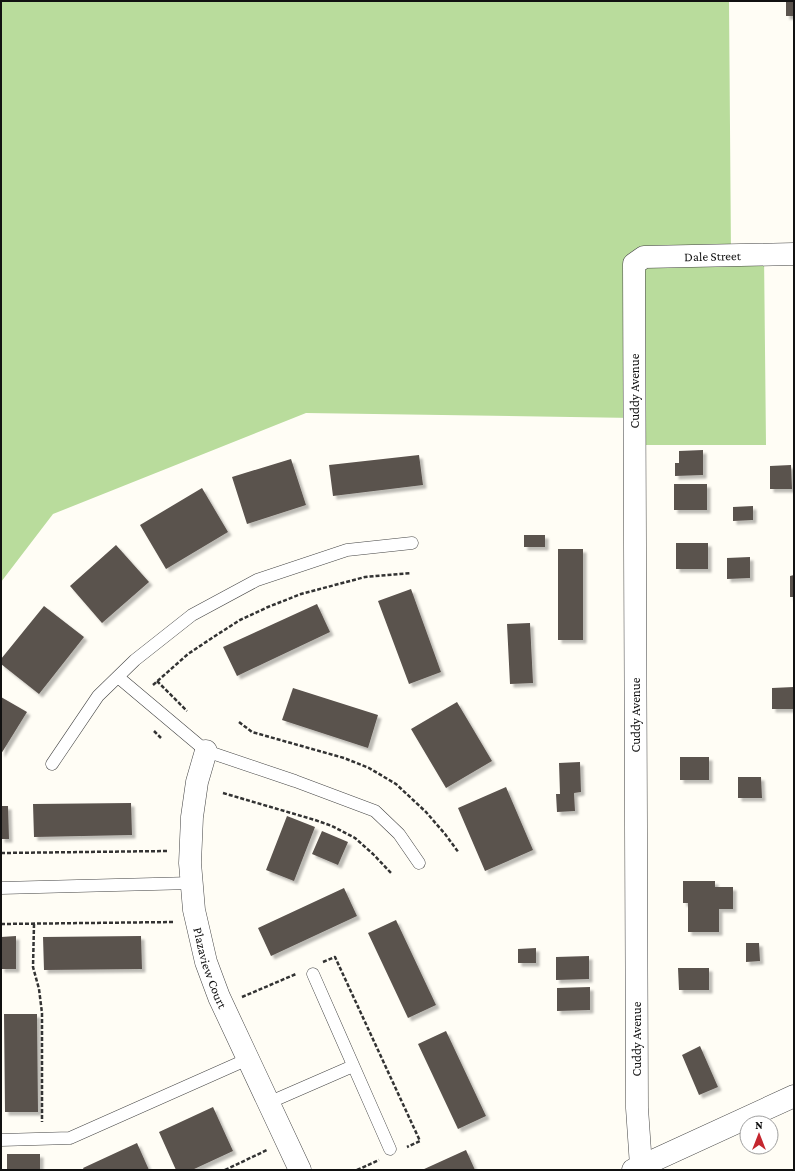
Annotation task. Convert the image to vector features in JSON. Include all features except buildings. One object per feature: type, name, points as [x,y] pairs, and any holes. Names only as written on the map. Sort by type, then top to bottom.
[{"type":"street","name":"Dale Street","points":[[634,264],[644,257],[794,254]]},
{"type":"street","name":"Cuddy Avenue","points":[[634,264],[637,1168]]},
{"type":"street","name":"Plazaview Court","points":[[206,751],[197,782],[192,817],[190,863],[194,910],[206,962],[219,997],[300,1170]]},
{"type":"street","points":[[637,1168],[794,1096]]},
{"type":"lane","points":[[52,764],[98,696],[135,660],[192,615],[257,580],[347,550],[412,543]]},
{"type":"lane","points":[[118,676],[206,751],[295,781],[375,811],[399,834],[420,863]]},
{"type":"lane","points":[[1,888],[192,883]]},
{"type":"lane","points":[[313,974],[390,1149]]},
{"type":"lane","points":[[1,1140],[70,1138],[248,1059]]},
{"type":"lane","points":[[268,1103],[353,1066]]},
{"type":"path","points":[[142,696],[188,654],[240,620],[268,607],[301,594],[365,577],[411,573]]},
{"type":"path","points":[[157,681],[187,711]]},
{"type":"path","points":[[239,722],[252,732],[344,758],[369,768],[396,784],[426,812],[459,853]]},
{"type":"path","points":[[150,728],[161,738]]},
{"type":"path","points":[[224,793],[332,826],[355,838],[392,874]]},
{"type":"path","points":[[1,853],[168,851]]},
{"type":"path","points":[[1,924],[174,922]]},
{"type":"path","points":[[34,924],[33,967],[39,988],[42,1013],[42,1139]]},
{"type":"path","points":[[225,1170],[267,1150]]},
{"type":"green space","points":[[1,1],[729,1],[731,255],[764,254],[766,445],[634,445],[634,418],[306,413],[53,514],[1,582]]}]
